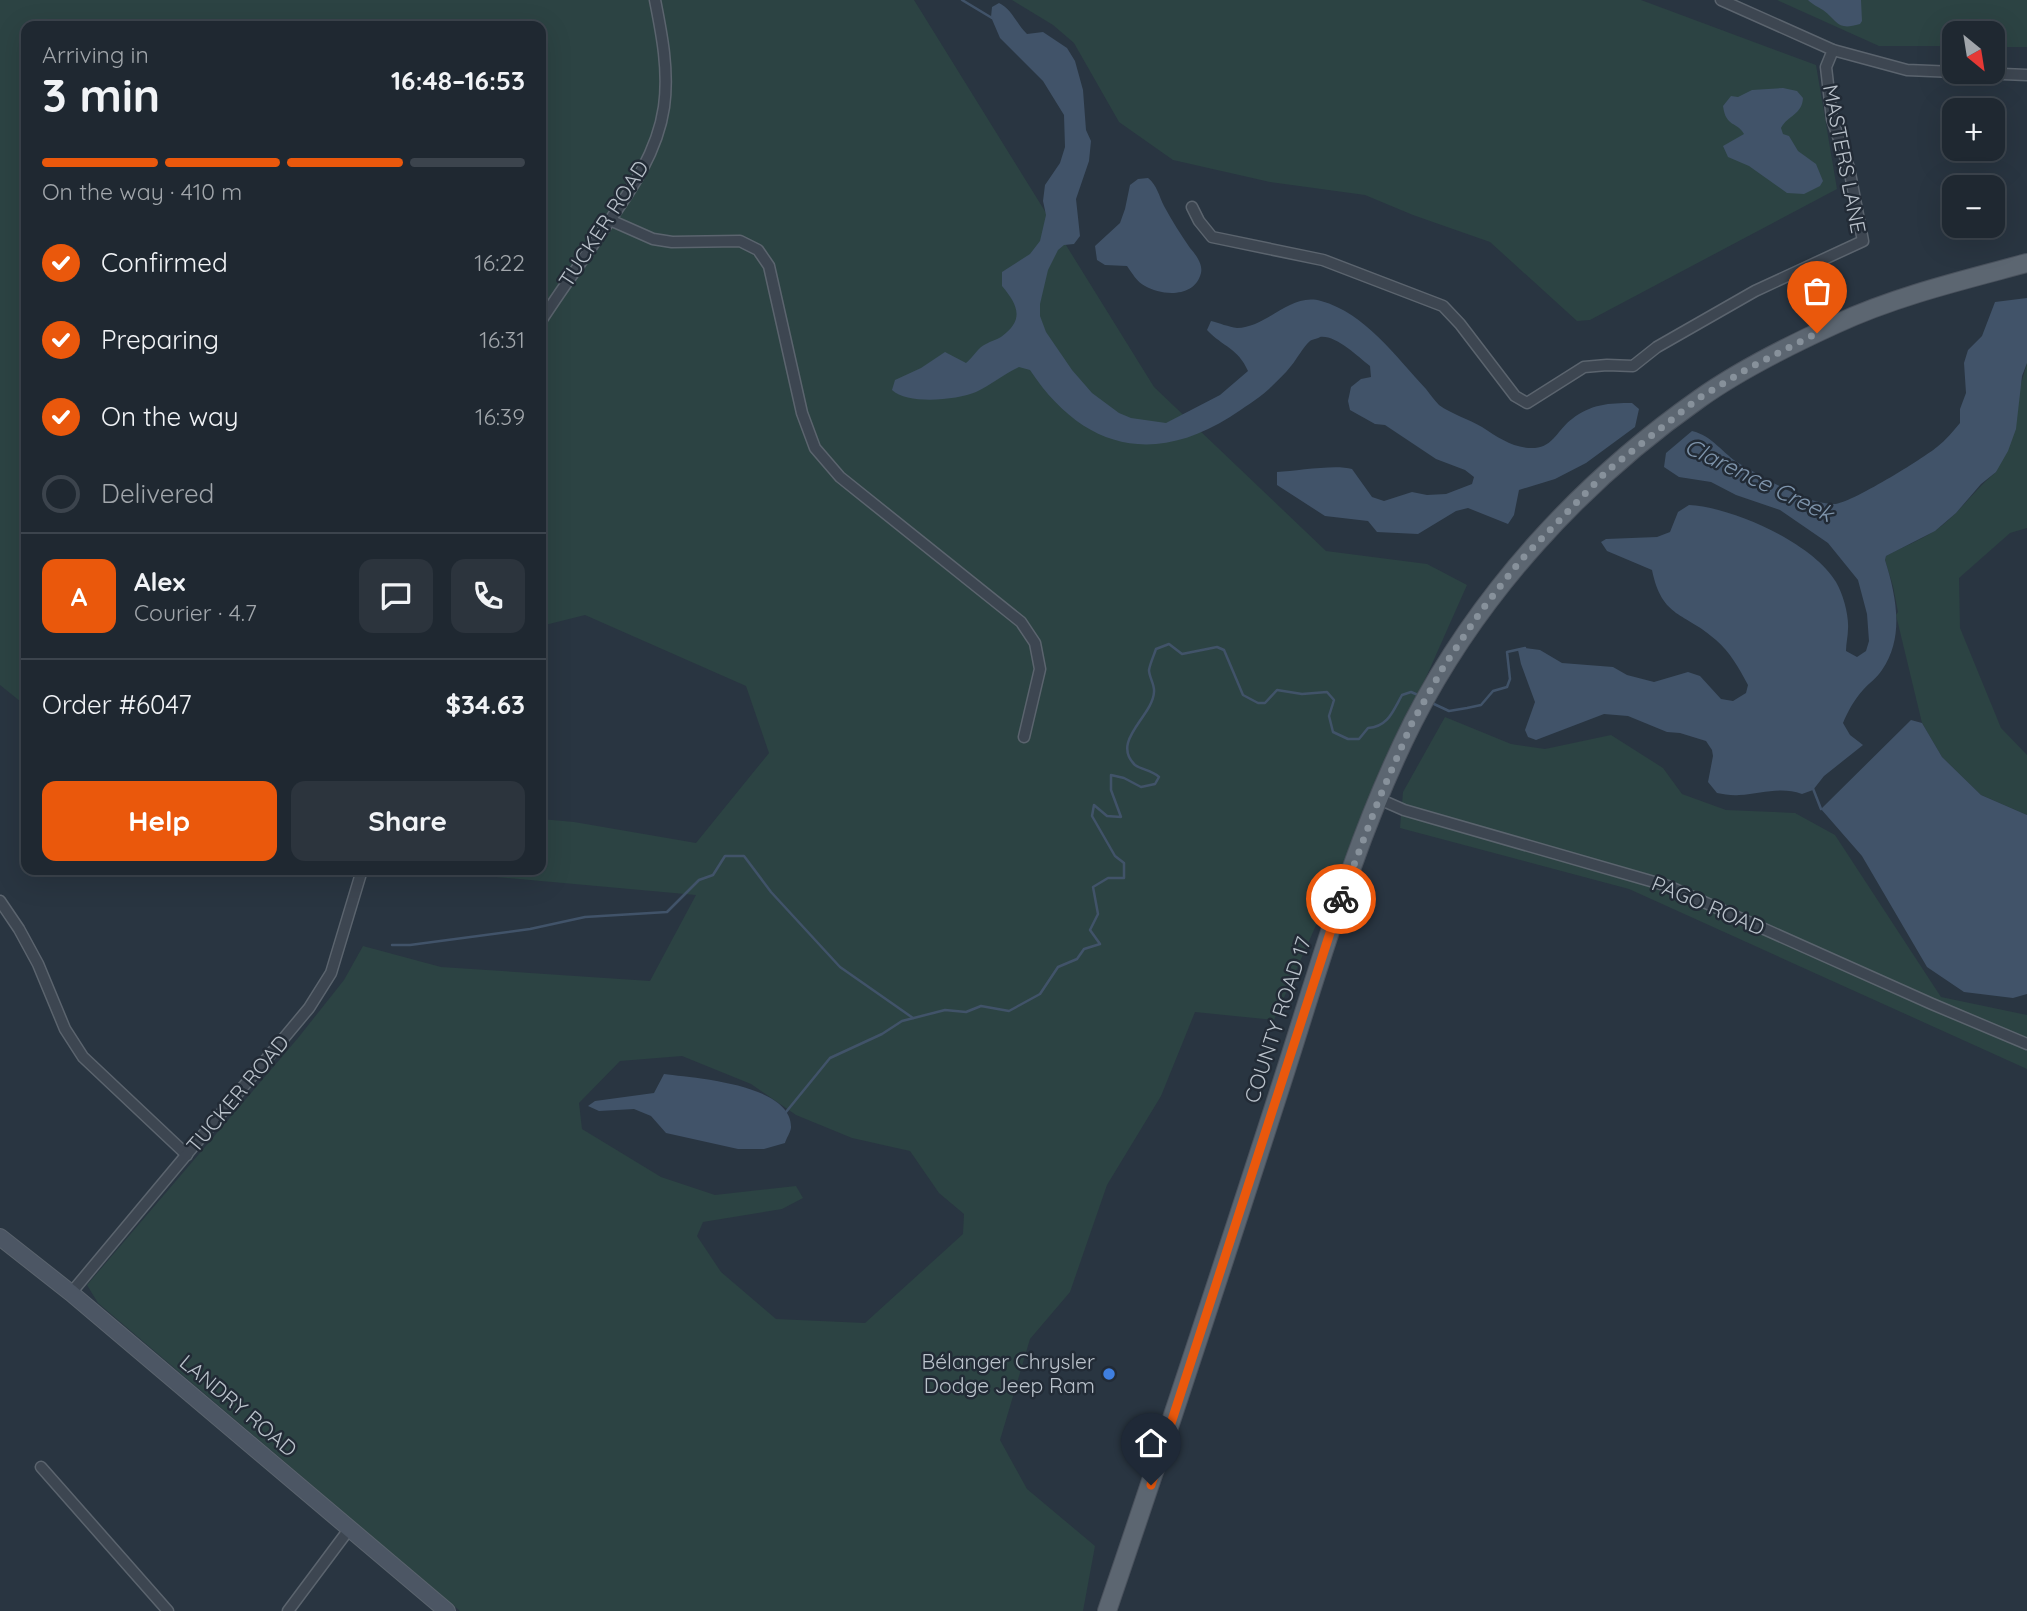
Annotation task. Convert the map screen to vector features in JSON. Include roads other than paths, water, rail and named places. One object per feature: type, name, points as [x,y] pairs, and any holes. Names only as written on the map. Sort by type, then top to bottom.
[{"type":"main road","name":"COUNTY ROAD 17","points":[[1107,1611],[1165,1445],[1338,909],[1379,799],[1412,723],[1444,666],[1481,611],[1520,561],[1607,471],[1699,398],[1747,369],[1840,322],[1939,287],[2027,263]]},
{"type":"main road","name":"LANDRY ROAD","points":[[0,1237],[71,1293],[447,1611]]},
{"type":"street","name":"TUCKER ROAD","points":[[546,314],[638,177],[654,145],[664,108],[666,72],[655,0]]},
{"type":"street","points":[[1721,0],[1833,50],[1907,70],[2027,75]]},
{"type":"street","name":"MASTERS LANE","points":[[1192,207],[1212,237],[1324,260],[1443,306],[1515,396],[1527,403],[1584,368],[1633,366],[1657,347],[1755,291],[1863,241],[1849,168],[1832,119],[1826,66],[1833,50]]},
{"type":"street","points":[[610,220],[653,239],[672,242],[740,241],[758,250],[769,266],[802,413],[815,448],[840,477],[1021,622],[1035,643],[1040,669],[1024,737]]},
{"type":"street","name":"PAGO ROAD","points":[[1379,799],[1404,810],[1668,886],[2027,1044]]},
{"type":"street","name":"TUCKER ROAD","points":[[71,1293],[309,1008],[331,973],[360,875]]},
{"type":"street","points":[[0,901],[38,964],[65,1029],[83,1057],[187,1155]]},
{"type":"street","points":[[41,1467],[168,1611]]},
{"type":"street","points":[[288,1611],[350,1528]]},
{"type":"water","points":[[1808,0],[1861,0],[1862,21],[1852,26],[1842,26]]},
{"type":"water","points":[[999,3],[1027,34],[1043,32],[1067,48],[1075,61],[1083,90],[1086,130],[1091,141],[1089,161],[1076,199],[1080,236],[1074,244],[1064,245],[1058,250],[1048,270],[1040,316],[1046,332],[1072,370],[1092,393],[1119,413],[1131,418],[1166,423],[1220,395],[1248,371],[1235,352],[1207,330],[1211,321],[1237,328],[1248,326],[1299,301],[1310,300],[1321,301],[1352,315],[1379,337],[1439,405],[1513,445],[1541,447],[1579,414],[1608,404],[1632,403],[1639,409],[1635,427],[1586,463],[1555,479],[1519,490],[1514,515],[1508,524],[1468,508],[1456,511],[1418,534],[1377,532],[1368,521],[1325,516],[1277,485],[1277,472],[1326,467],[1352,469],[1372,497],[1384,501],[1412,492],[1427,495],[1446,494],[1472,484],[1474,477],[1465,470],[1436,459],[1385,425],[1375,424],[1350,410],[1348,401],[1351,387],[1361,379],[1371,377],[1370,366],[1346,347],[1326,337],[1310,341],[1283,375],[1250,404],[1201,432],[1172,442],[1145,444],[1119,441],[1095,432],[1072,417],[1050,396],[1030,370],[1019,367],[976,392],[957,397],[933,400],[899,395],[892,390],[895,380],[921,368],[945,352],[966,363],[983,345],[1001,337],[1014,325],[1015,306],[1002,286],[1002,272],[1030,254],[1040,241],[1046,215],[1043,201],[1045,185],[1060,163],[1065,147],[1064,115],[1043,81],[1000,38],[991,17],[992,7]]},
{"type":"water","points":[[1783,88],[1797,91],[1803,98],[1800,108],[1781,128],[1783,134],[1789,136],[1798,151],[1816,164],[1823,181],[1820,186],[1804,194],[1787,193],[1749,166],[1728,157],[1723,146],[1744,134],[1724,113],[1723,106],[1731,96],[1738,97],[1752,90]]},
{"type":"water","points":[[1148,178],[1156,187],[1170,217],[1200,263],[1198,281],[1185,291],[1160,292],[1145,286],[1127,266],[1105,265],[1097,260],[1095,246],[1120,223],[1130,185],[1138,179]]},
{"type":"water","points":[[2027,298],[2027,363],[2022,376],[2016,429],[2008,451],[1996,472],[1981,484],[1956,513],[1935,531],[1886,556],[1895,601],[1894,644],[1882,670],[1865,687],[1843,723],[1850,735],[1863,745],[1824,776],[1813,790],[1802,794],[1778,791],[1736,795],[1717,793],[1708,782],[1713,756],[1706,741],[1667,732],[1628,716],[1604,714],[1536,740],[1528,737],[1525,730],[1535,702],[1518,650],[1525,648],[1540,650],[1562,663],[1613,667],[1627,675],[1654,682],[1688,672],[1700,676],[1721,699],[1733,701],[1746,693],[1748,685],[1730,655],[1705,631],[1668,606],[1656,586],[1652,570],[1607,551],[1601,542],[1606,539],[1657,537],[1670,532],[1678,512],[1689,505],[1727,512],[1748,520],[1791,541],[1809,554],[1825,568],[1841,592],[1848,623],[1846,651],[1857,657],[1866,651],[1869,641],[1867,614],[1858,580],[1828,543],[1780,510],[1736,495],[1711,482],[1679,477],[1664,467],[1666,453],[1692,431],[1712,441],[1740,464],[1811,500],[1834,504],[1854,497],[1917,461],[1937,447],[1960,423],[1960,409],[1966,393],[1964,363],[1968,350],[1982,336],[1995,302]]},
{"type":"water","points":[[1911,720],[1922,723],[1942,757],[1981,795],[2027,815],[2027,994],[2013,998],[1964,992],[1927,967],[1862,856],[1821,809]]},
{"type":"water","points":[[664,1074],[740,1086],[776,1102],[787,1113],[791,1128],[785,1143],[764,1149],[738,1149],[666,1133],[651,1116],[634,1109],[599,1111],[588,1106],[595,1101],[654,1093]]},
{"type":"waterway","name":"Clarence Creek","points":[[962,0],[992,18]]},
{"type":"waterway","points":[[786,1112],[830,1058],[882,1034],[902,1021],[945,1010],[966,1012],[981,1006],[1009,1011],[1040,994],[1058,967],[1077,959],[1084,949],[1100,944],[1090,930],[1098,914],[1093,887],[1108,878],[1124,878],[1124,863],[1115,856],[1092,816],[1094,805],[1107,816],[1121,817],[1111,790],[1111,775],[1141,787],[1155,784],[1159,777],[1135,765],[1127,747],[1152,701],[1154,689],[1149,670],[1156,649],[1169,644],[1182,654],[1217,647],[1224,650],[1243,695],[1258,703],[1265,703],[1277,690],[1302,694],[1327,692],[1334,700],[1329,716],[1333,732],[1348,739],[1359,739],[1368,728],[1385,721],[1402,695],[1411,692],[1418,695]]},
{"type":"waterway","points":[[1434,704],[1449,711],[1481,705],[1493,691],[1507,687],[1510,679],[1507,652],[1525,648]]},
{"type":"waterway","name":"Clarence Creek","points":[[1812,786],[1821,809]]},
{"type":"waterway","points":[[392,945],[530,929],[585,917],[667,912],[699,880],[713,875],[725,856],[744,856],[771,892],[840,967],[913,1018]]},
{"type":"place","name":"Bélanger Chrysler Dodge Jeep Ram","points":[[1109,1374]]}]
